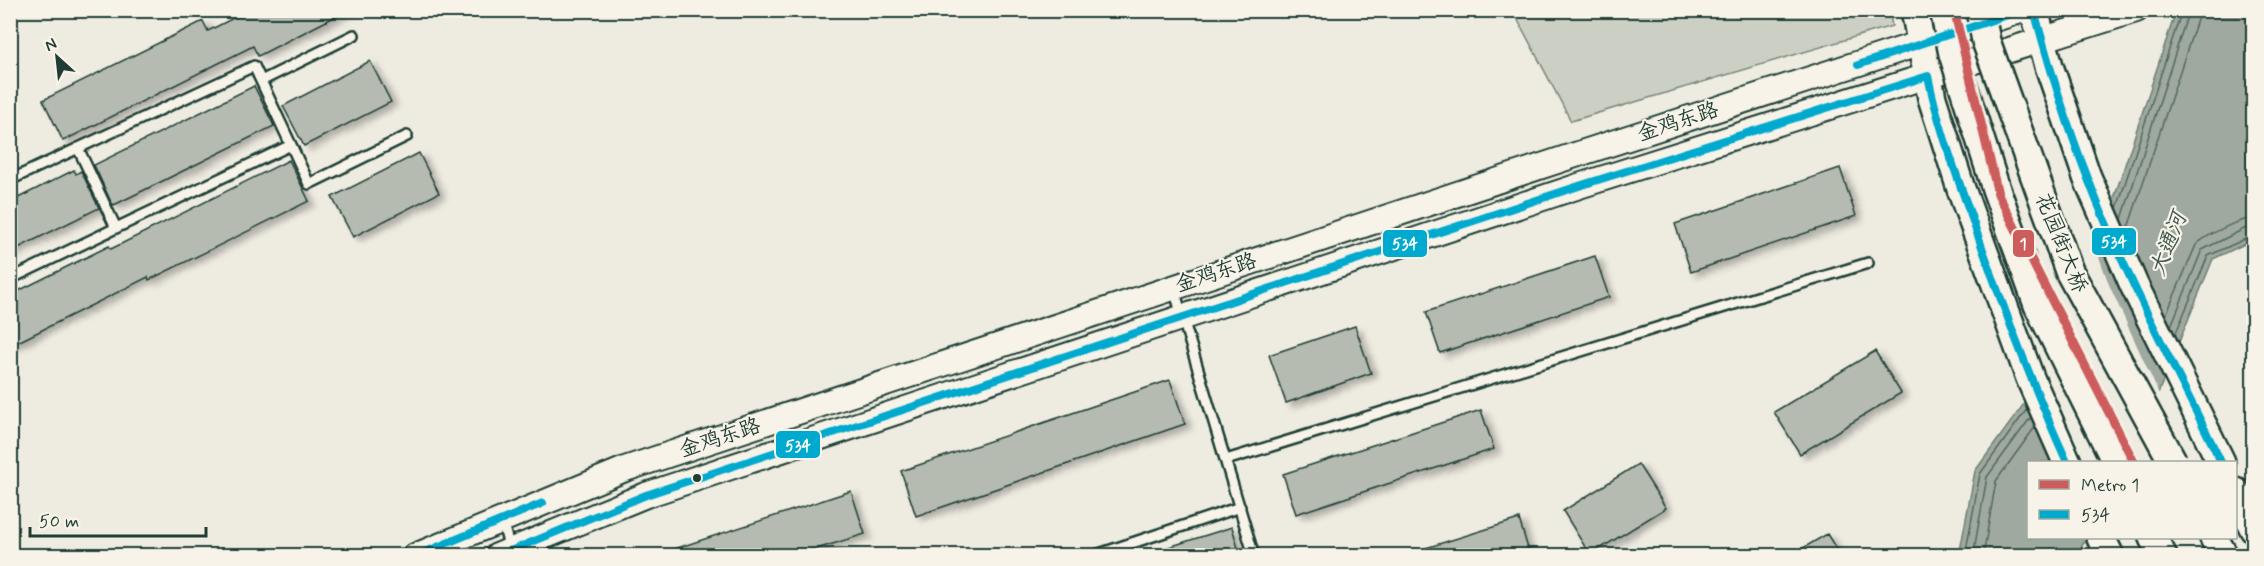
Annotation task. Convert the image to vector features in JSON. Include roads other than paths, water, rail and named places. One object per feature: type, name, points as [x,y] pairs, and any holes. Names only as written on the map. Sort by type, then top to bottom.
[{"type":"main road","points":[[1915,10],[1932,98],[1961,189],[2030,378],[2067,461]]},
{"type":"main road","name":"花园街大桥","points":[[1944,10],[1953,54],[1967,99],[1996,189],[2038,305],[2116,461]]},
{"type":"main road","name":"花园街大桥","points":[[1980,10],[1986,41],[2068,271],[2173,461]]},
{"type":"main road","points":[[2034,10],[2087,177],[2134,285],[2220,461]]},
{"type":"main road","points":[[2237,496],[2253,529]]},
{"type":"main road","points":[[2102,539],[2110,555]]},
{"type":"main road","points":[[2154,539],[2163,555]]},
{"type":"main road","points":[[2215,539],[2224,555]]},
{"type":"street","name":"金鸡东路","points":[[415,555],[625,469],[1555,161],[2023,10]]},
{"type":"street","name":"金鸡东路","points":[[506,554],[646,495],[1582,185],[2136,10]]},
{"type":"lane","points":[[261,81],[354,35]]},
{"type":"lane","points":[[10,180],[254,66],[309,184],[407,136]]},
{"type":"lane","points":[[10,279],[291,145]]},
{"type":"lane","points":[[78,148],[116,228]]},
{"type":"lane","points":[[1226,460],[1868,263]]},
{"type":"lane","points":[[1173,287],[1254,555]]},
{"type":"lane","points":[[1093,555],[1240,507]]},
{"type":"lane","points":[[501,520],[506,554]]},
{"type":"water","name":"大通河","points":[[2176,11],[2253,11],[2253,240],[2213,259],[2159,391],[2124,461],[2027,461],[2027,539],[2085,539],[2077,555],[1959,556],[1975,471],[2064,349]]},
{"type":"metro line","name":"1","points":[[1954,10],[1998,194],[2133,461]]}]
